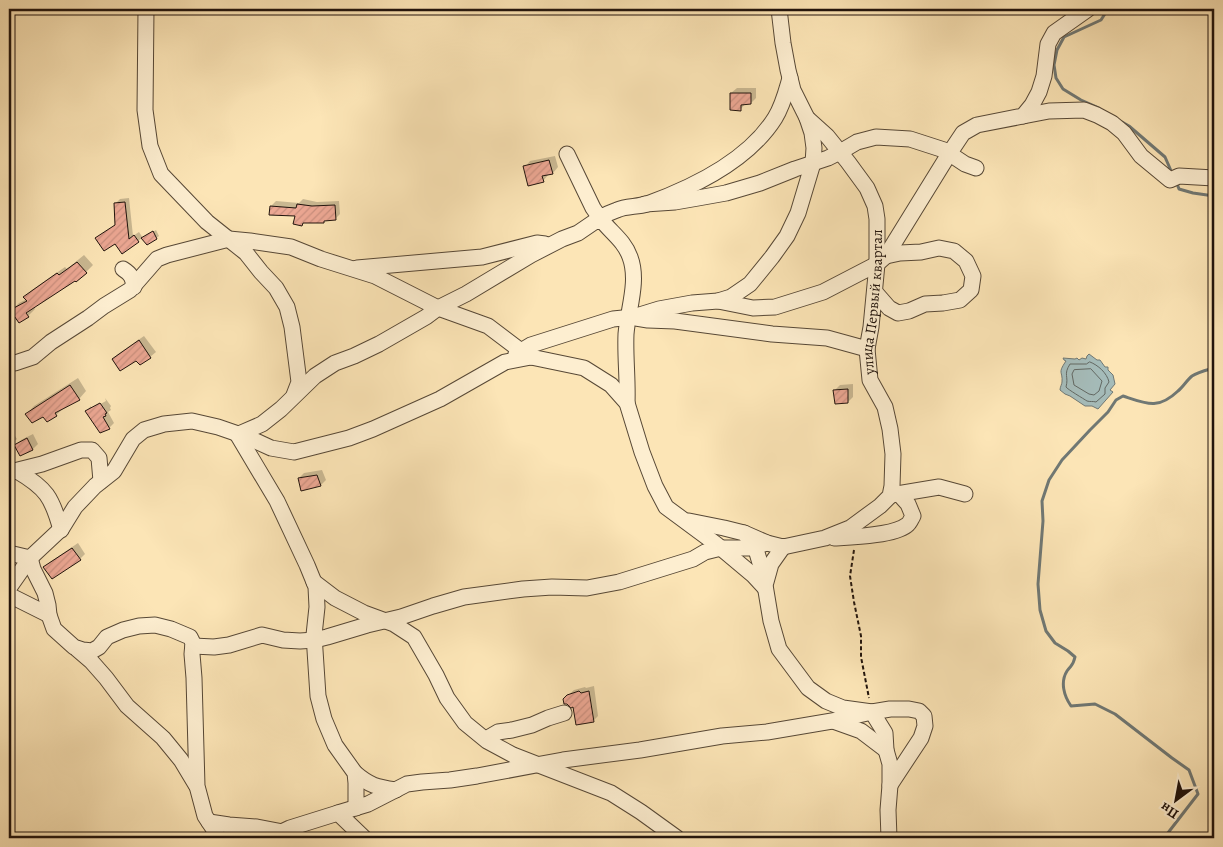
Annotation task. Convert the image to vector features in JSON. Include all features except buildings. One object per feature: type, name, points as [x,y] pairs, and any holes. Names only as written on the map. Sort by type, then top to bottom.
[{"type":"street","name":"улица Первый квартал","points":[[779,9],[783,42],[793,90],[807,118],[827,136],[840,152],[866,188],[875,206],[882,260],[875,292],[872,328],[866,349],[870,380],[885,407],[890,429],[894,495]]},
{"type":"street","points":[[1023,116],[1039,92],[1044,76],[1048,44],[1054,33],[1088,9]]},
{"type":"street","points":[[148,13],[145,110],[150,146],[162,174],[207,222],[246,253],[276,288],[287,306],[298,368],[299,382],[294,396]]},
{"type":"street","points":[[645,204],[684,189],[732,162],[750,149],[763,135],[776,116],[784,100],[790,78]]},
{"type":"street","points":[[882,260],[963,134],[977,125],[1049,111],[1084,110],[1112,123],[1124,132],[1141,156],[1174,178],[1214,178]]},
{"type":"street","points":[[9,588],[30,558],[60,530],[75,507],[114,471],[133,440],[144,430],[164,424],[192,421],[218,427],[272,448],[294,452],[349,438],[440,399],[505,362],[526,354],[531,346],[613,319],[630,317],[659,309],[718,301],[731,297],[750,284],[772,257],[787,236],[798,213],[813,162],[812,132],[807,118]]},
{"type":"street","points":[[238,434],[262,424],[282,409],[315,376],[335,363],[379,344],[530,255],[578,233],[600,218],[618,209],[645,204],[675,202],[760,183],[840,152],[857,142],[876,137],[910,139],[944,150],[976,168]]},
{"type":"street","points":[[567,154],[593,208],[626,246],[631,259],[633,283],[626,340],[627,403],[655,486],[666,507],[721,548],[753,575],[765,588]]},
{"type":"street","points":[[9,363],[33,357],[51,342],[134,287],[153,255],[167,255],[229,240],[250,241],[291,247],[375,276],[438,308],[488,326],[526,354],[584,368],[611,386],[627,403]]},
{"type":"street","points":[[352,268],[482,257],[537,243],[551,245]]},
{"type":"street","points":[[718,301],[753,308],[775,307],[823,292],[882,260],[900,253],[921,252],[939,248],[954,251],[966,261],[974,276],[971,290],[960,300],[925,304],[910,312],[898,313],[889,308],[875,292]]},
{"type":"street","points":[[123,269],[130,274],[134,287]]},
{"type":"street","points":[[630,317],[753,332],[827,338],[866,349]]},
{"type":"street","points":[[238,434],[277,501],[308,565],[316,587],[317,607],[314,640],[318,696],[324,719],[335,745],[355,773],[366,783],[380,788],[396,790]]},
{"type":"street","points":[[13,472],[81,450],[92,450],[99,458],[101,481]]},
{"type":"street","points":[[13,472],[33,480],[44,490],[52,504],[60,530]]},
{"type":"street","points":[[193,646],[214,647],[230,645],[262,635],[283,640],[314,640],[401,617],[464,597],[522,589],[552,587],[587,588],[619,582],[693,559],[705,552],[721,548],[750,548],[761,545],[783,547],[825,538],[850,528],[894,495],[939,487],[965,494]]},
{"type":"street","points":[[825,538],[857,537],[898,531],[909,524],[913,516],[908,504],[894,495]]},
{"type":"street","points":[[684,520],[744,533],[761,545]]},
{"type":"street","points":[[761,545],[765,588],[771,622],[779,649],[808,688],[826,701],[843,708],[872,712]]},
{"type":"street","points":[[765,588],[771,564],[783,547]]},
{"type":"street","points":[[9,553],[30,558]]},
{"type":"street","points":[[30,558],[33,569],[45,593],[54,629],[91,661],[127,706],[163,738],[182,760],[197,786]]},
{"type":"street","points":[[314,582],[335,598],[364,613],[394,624],[414,637],[447,698],[465,723],[486,739],[513,755],[611,793],[677,838]]},
{"type":"street","points":[[9,595],[49,615]]},
{"type":"street","points":[[76,648],[92,651],[99,647],[107,637],[122,630],[139,626],[155,625],[190,637],[193,643],[197,786],[205,816],[218,838]]},
{"type":"street","points":[[269,838],[368,804],[407,784],[477,776],[563,760],[722,736],[767,732],[890,709],[919,711],[924,716],[925,726],[921,738],[890,785]]},
{"type":"street","points":[[872,712],[885,733],[886,750],[890,764],[889,838]]},
{"type":"street","points":[[486,739],[498,732],[532,725],[564,713]]},
{"type":"street","points":[[832,721],[861,731],[886,750]]},
{"type":"street","points":[[355,773],[356,808]]},
{"type":"street","points":[[338,813],[364,838]]},
{"type":"street","points":[[209,822],[283,832]]},
{"type":"path","points":[[857,537],[850,576],[861,636],[861,657],[872,712]]},
{"type":"water","points":[[1089,354],[1100,360],[1105,367],[1108,367],[1108,370],[1113,375],[1115,384],[1110,390],[1113,392],[1098,409],[1092,406],[1085,406],[1060,390],[1062,382],[1061,370],[1066,361],[1063,358],[1086,359]]},
{"type":"waterway","points":[[1099,108],[1063,89],[1056,78],[1054,65],[1057,50],[1064,37],[1101,20],[1108,9]]},
{"type":"waterway","points":[[1122,122],[1165,157],[1172,173]]},
{"type":"waterway","points":[[1176,181],[1179,189],[1214,196]]},
{"type":"waterway","points":[[1164,838],[1198,794],[1189,770],[1115,714],[1095,704],[1071,706],[1065,693],[1064,680],[1075,657],[1055,643],[1046,631],[1040,610],[1038,584],[1043,521],[1042,501],[1049,480],[1062,460],[1108,412],[1116,400],[1123,396],[1146,403],[1158,403],[1171,397],[1192,376],[1214,368]]}]
